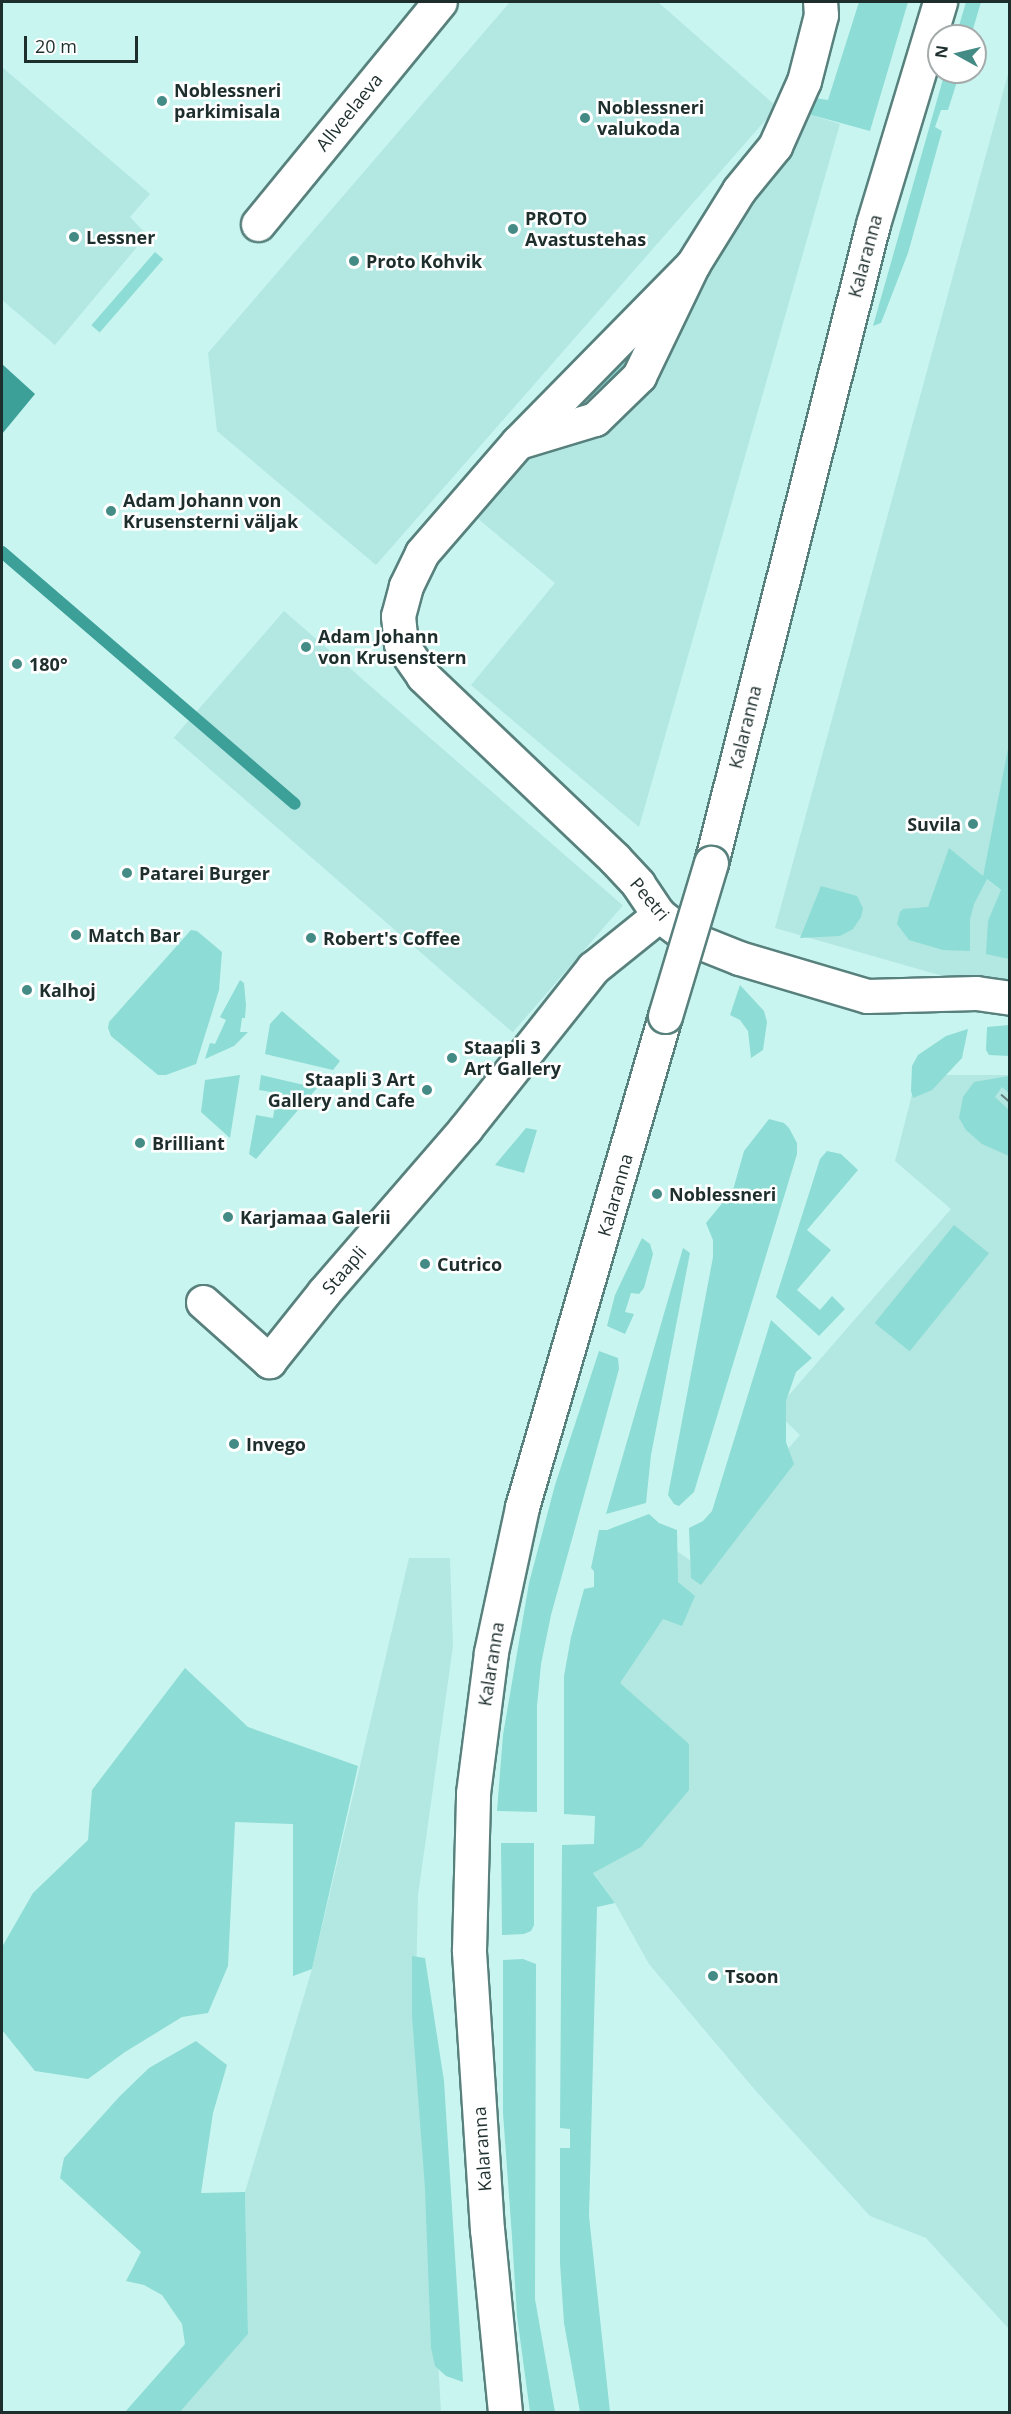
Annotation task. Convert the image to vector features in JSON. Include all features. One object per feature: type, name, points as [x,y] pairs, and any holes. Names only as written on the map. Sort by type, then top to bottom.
[{"type":"street","name":"Allveelaeva","points":[[258,224],[440,2]]},
{"type":"street","name":"Peetri","points":[[820,2],[821,15],[804,81],[775,146],[739,190],[693,264],[639,376],[595,419],[518,442],[422,553],[406,586],[398,616],[401,644],[423,676],[615,859],[638,884],[658,915],[689,938],[739,958],[867,996],[976,993],[1010,998]]},
{"type":"street","name":"Kalaranna","points":[[505,2412],[487,2230],[469,1950],[473,1793],[491,1652],[522,1507],[711,863],[873,224],[940,2]]},
{"type":"street","name":"Staapli","points":[[203,1302],[269,1361],[324,1292],[465,1129],[593,968],[658,915]]},
{"type":"shaded area","points":[[510,2],[658,2],[777,107],[376,565],[217,431],[208,353]]},
{"type":"shaded area","points":[[859,2],[908,2],[870,131],[808,114],[815,98],[828,100]]},
{"type":"shaded area","points":[[966,2],[981,2],[975,24],[960,24]]},
{"type":"shaded area","points":[[2,67],[150,194],[130,217],[147,235],[55,345],[2,300]]},
{"type":"shaded area","points":[[1008,74],[1010,744],[983,876],[1009,897],[1009,995],[775,928]]},
{"type":"shaded area","points":[[942,84],[956,84],[948,110],[941,110],[935,127],[942,131],[908,253],[881,323],[873,326]]},
{"type":"shaded area","points":[[808,114],[840,124],[639,827],[471,685],[555,583],[476,517],[520,459],[610,431],[659,375],[719,244],[775,178]]},
{"type":"shaded area","points":[[155,252],[163,259],[100,332],[91,325]]},
{"type":"shaded area","points":[[630,336],[641,345],[594,399],[590,400],[584,394]]},
{"type":"shaded area","points":[[2,364],[35,394],[2,434]]},
{"type":"shaded area","points":[[284,611],[623,906],[513,1032],[174,738]]},
{"type":"shaded area","points":[[1009,744],[1009,959],[986,954],[988,921],[1001,890],[987,879],[974,904],[970,919],[970,951],[943,950],[909,940],[897,924],[900,912],[903,909],[928,907],[949,848],[983,876]]},
{"type":"shaded area","points":[[821,886],[857,896],[863,908],[861,917],[853,929],[840,936],[800,938]]},
{"type":"shaded area","points":[[191,930],[197,931],[222,952],[219,990],[196,1064],[166,1075],[158,1075],[111,1036],[108,1028],[109,1022]]},
{"type":"shaded area","points":[[240,980],[244,983],[246,1005],[245,1018],[242,1018],[240,1032],[248,1032],[234,1046],[205,1059],[210,1043],[215,1044],[226,1020],[220,1017]]},
{"type":"shaded area","points":[[740,985],[764,1011],[767,1022],[763,1050],[751,1058],[748,1031],[740,1020],[730,1015]]},
{"type":"shaded area","points":[[282,1011],[340,1061],[333,1070],[265,1054],[270,1024]]},
{"type":"shaded area","points":[[1009,1025],[1009,1056],[989,1055],[986,1050],[987,1027]]},
{"type":"shaded area","points":[[968,1029],[962,1058],[932,1090],[913,1098],[912,1066],[918,1055],[946,1036]]},
{"type":"shaded area","points":[[240,1075],[230,1138],[201,1112],[205,1080]]},
{"type":"shaded area","points":[[261,1075],[317,1088],[256,1159],[249,1154],[256,1115],[273,1118],[277,1093],[259,1090]]},
{"type":"shaded area","points":[[917,1075],[1009,1075],[1009,2329],[926,2238],[870,2216],[755,2090],[649,1964],[615,1903],[593,1872],[609,1547],[674,1549],[691,1561],[800,1435],[775,1411],[951,1209],[895,1161]]},
{"type":"shaded area","points":[[1009,1076],[1009,1093],[1002,1087],[995,1097],[1009,1110],[1009,1156],[982,1144],[966,1130],[959,1118],[963,1097],[974,1082]]},
{"type":"shaded area","points":[[769,1119],[784,1123],[789,1128],[797,1143],[797,1154],[694,1492],[679,1506],[674,1504],[668,1495],[713,1257],[713,1240],[706,1223],[733,1190],[744,1151]]},
{"type":"shaded area","points":[[526,1128],[537,1130],[524,1173],[495,1165]]},
{"type":"shaded area","points":[[827,1151],[841,1154],[858,1170],[807,1230],[831,1250],[797,1290],[820,1310],[832,1296],[845,1309],[819,1336],[776,1297],[820,1159]]},
{"type":"shaded area","points":[[954,1225],[989,1253],[910,1351],[875,1323]]},
{"type":"shaded area","points":[[642,1238],[650,1244],[653,1254],[644,1288],[639,1294],[631,1293],[625,1312],[634,1314],[625,1334],[607,1326],[615,1295]]},
{"type":"shaded area","points":[[683,1248],[690,1253],[651,1455],[646,1503],[606,1514]]},
{"type":"shaded area","points":[[771,1320],[812,1358],[796,1372],[786,1401],[786,1442],[794,1464],[701,1585],[691,1578],[689,1528],[703,1521],[712,1511]]},
{"type":"shaded area","points":[[599,1351],[618,1358],[619,1369],[551,1615],[541,1664],[537,1706],[537,1812],[497,1811],[503,1735],[529,1583],[555,1485]]},
{"type":"shaded area","points":[[649,1514],[659,1523],[677,1530],[678,1582],[695,1596],[682,1626],[663,1619],[620,1683],[689,1744],[689,1790],[641,1847],[593,1873],[615,1903],[597,1907],[589,2216],[610,2412],[580,2412],[564,2323],[560,2263],[560,2148],[570,2148],[570,2129],[560,2128],[562,1845],[594,1844],[595,1816],[564,1814],[564,1676],[571,1637],[584,1589],[594,1587],[594,1571],[591,1568],[599,1530],[607,1530]]},
{"type":"shaded area","points":[[409,1558],[450,1558],[453,1646],[418,1895],[416,1983],[441,2412],[180,2412],[248,2334],[245,2192],[312,1969]]},
{"type":"shaded area","points":[[185,1668],[248,1727],[358,1766],[312,1969],[293,1976],[293,1824],[235,1822],[228,1966],[208,2013],[182,2017],[125,2052],[88,2079],[35,2071],[2,2030],[2,1947],[33,1893],[88,1840],[92,1790]]},
{"type":"shaded area","points":[[501,1843],[534,1843],[534,1925],[531,1931],[524,1934],[502,1935]]},
{"type":"shaded area","points":[[412,1956],[425,1958],[444,2081],[463,2382],[446,2376],[435,2366],[431,2348],[425,2188],[412,2016]]},
{"type":"shaded area","points":[[523,1959],[536,1964],[535,2299],[555,2412],[530,2412],[517,2316],[503,2113],[503,1960]]},
{"type":"shaded area","points":[[196,2041],[227,2065],[213,2113],[201,2193],[245,2192],[248,2334],[180,2412],[125,2412],[185,2344],[182,2324],[162,2295],[144,2285],[126,2281],[141,2252],[60,2178],[64,2158],[120,2096],[149,2068]]},
{"type":"waterway","points":[[2,552],[295,804]]},
{"type":"tram line","points":[[1002,1095],[1010,1102]]},
{"type":"place","name":"Noblessneri parkimisala","points":[[162,101]]},
{"type":"place","name":"Noblessneri valukoda","points":[[585,118]]},
{"type":"place","name":"PROTO Avastustehas","points":[[513,229]]},
{"type":"place","name":"Lessner","points":[[74,237]]},
{"type":"place","name":"Proto Kohvik","points":[[354,261]]},
{"type":"place","name":"Adam Johann von Krusensterni väljak","points":[[111,511]]},
{"type":"place","name":"Adam Johann von Krusenstern","points":[[306,647]]},
{"type":"place","name":"180°","points":[[17,664]]},
{"type":"place","name":"Suvila","points":[[973,824]]},
{"type":"place","name":"Patarei Burger","points":[[127,873]]},
{"type":"place","name":"Match Bar","points":[[76,935]]},
{"type":"place","name":"Robert's Coffee","points":[[311,938]]},
{"type":"place","name":"Kalhoj","points":[[27,990]]},
{"type":"place","name":"Staapli 3 Art Gallery","points":[[452,1058]]},
{"type":"place","name":"Staapli 3 Art Gallery and Cafe","points":[[427,1090]]},
{"type":"place","name":"Brilliant","points":[[140,1143]]},
{"type":"place","name":"Noblessneri","points":[[657,1194]]},
{"type":"place","name":"Karjamaa Galerii","points":[[228,1217]]},
{"type":"place","name":"Cutrico","points":[[425,1264]]},
{"type":"place","name":"Invego","points":[[234,1444]]},
{"type":"place","name":"Tsoon","points":[[713,1976]]}]
